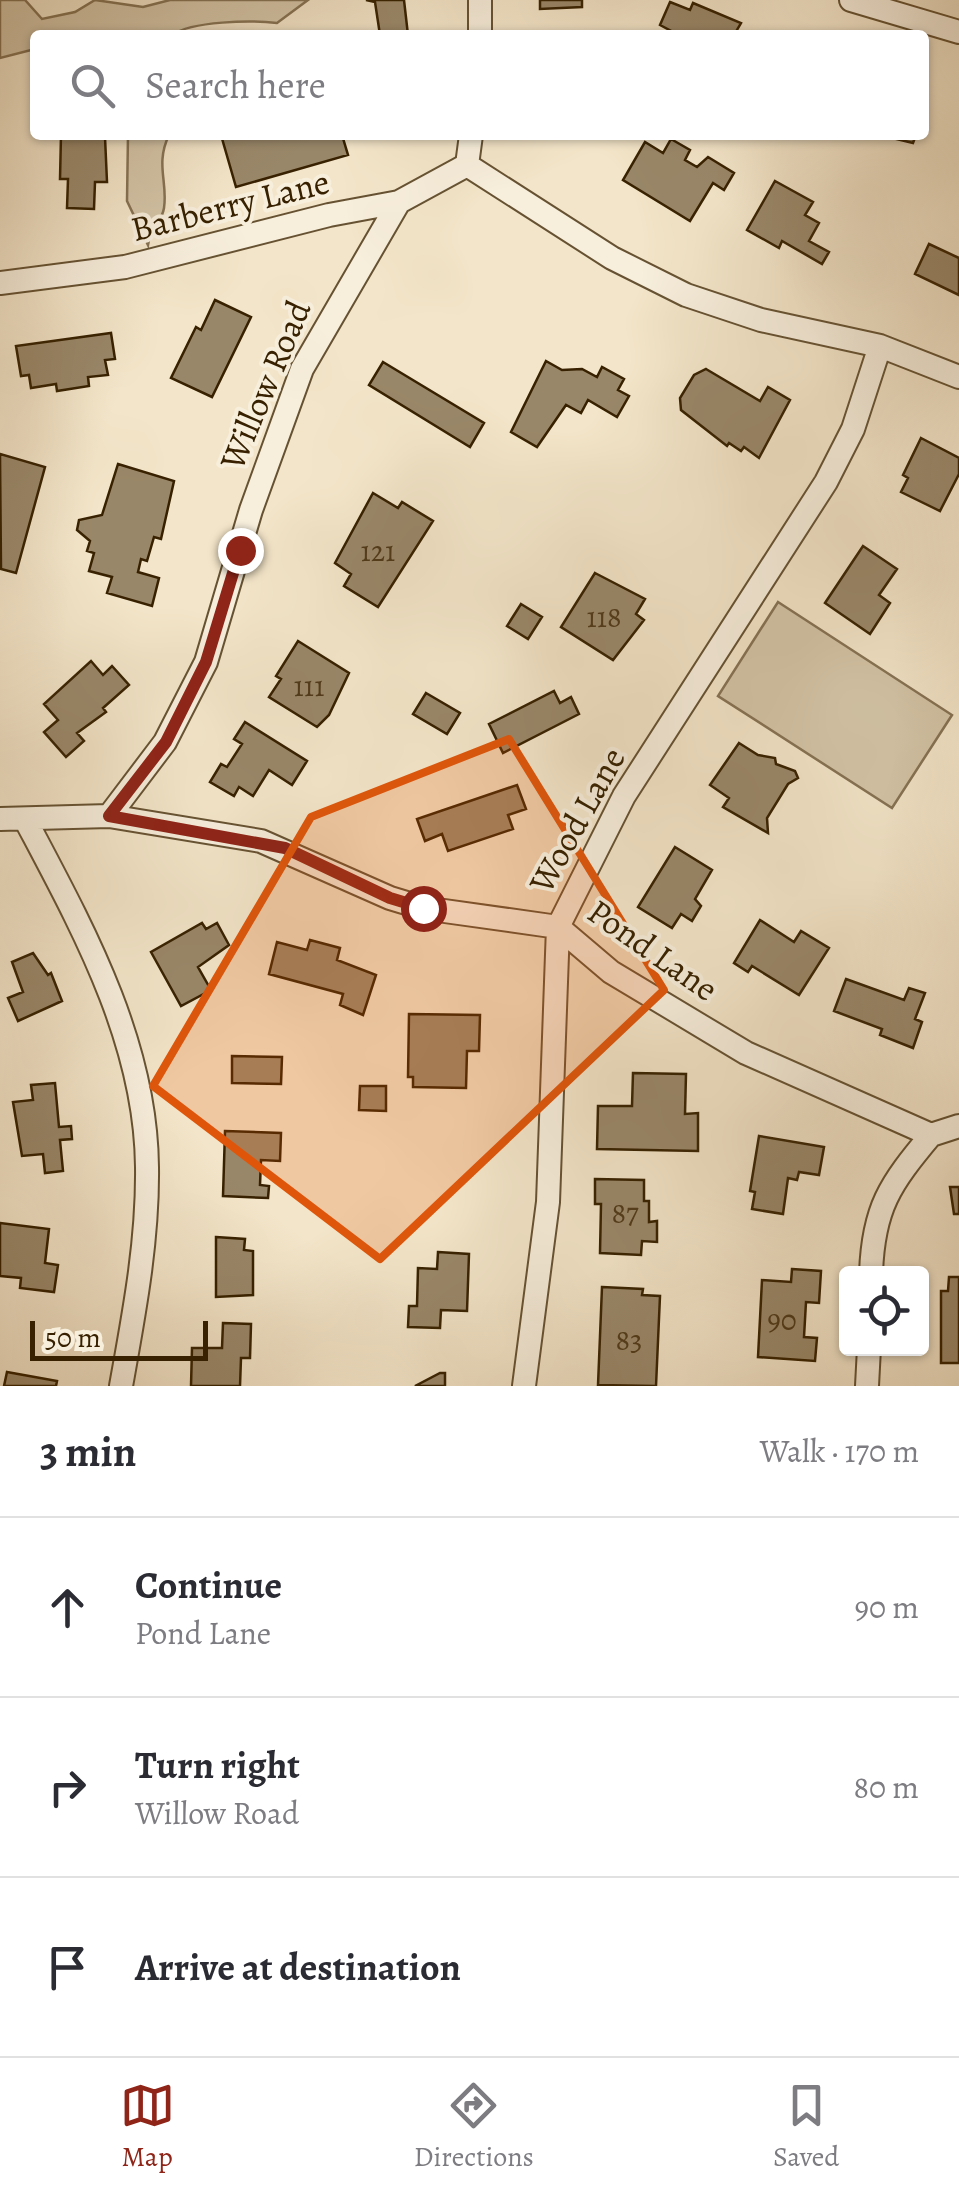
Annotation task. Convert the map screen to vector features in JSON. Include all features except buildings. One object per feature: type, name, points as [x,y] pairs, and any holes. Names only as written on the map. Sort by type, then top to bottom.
[{"type":"street","points":[[480,0],[480,30]]},
{"type":"street","points":[[851,0],[959,32]]},
{"type":"street","points":[[470,140],[467,165],[612,258],[686,295],[762,320],[880,346],[959,377]]},
{"type":"street","name":"Barberry Lane","points":[[0,283],[125,267],[329,215],[399,202],[467,165]]},
{"type":"street","name":"Willow Road","points":[[109,816],[166,742],[206,662],[250,510],[302,369],[399,202]]},
{"type":"street","name":"Wood Lane","points":[[524,1386],[548,1202],[558,926],[624,796],[826,482],[853,429],[880,346]]},
{"type":"street","name":"Pond Lane","points":[[0,819],[109,816],[285,848],[390,898],[423,908],[558,926],[610,972],[746,1052],[931,1135]]},
{"type":"street","points":[[25,820],[88,939],[116,1008],[134,1076],[147,1164],[145,1228],[121,1386]]},
{"type":"street","points":[[872,1266],[880,1208],[891,1183],[931,1135],[959,1126]]},
{"type":"street","points":[[868,1386],[869,1356]]},
{"type":"highlighted area","points":[[509,739],[664,990],[380,1259],[153,1086],[311,817]]},
{"type":"shaded area","points":[[0,0],[25,0],[42,19],[75,12],[95,0],[143,7],[170,0],[308,0],[277,23],[207,24],[181,30],[30,30],[30,50],[0,58]]},
{"type":"shaded area","points":[[128,140],[167,140],[162,164],[164,208],[148,245],[127,201]]},
{"type":"shaded area","points":[[778,602],[952,715],[892,808],[718,696]]},
{"type":"route","points":[[240,550],[206,662],[166,742],[109,816],[285,848],[390,898],[423,908]]}]
